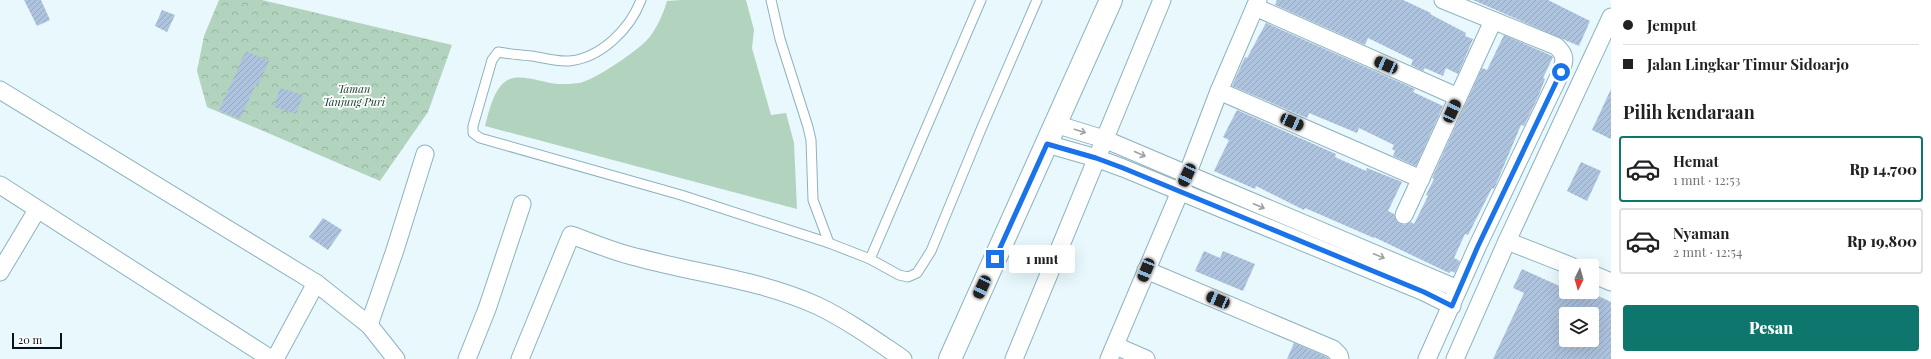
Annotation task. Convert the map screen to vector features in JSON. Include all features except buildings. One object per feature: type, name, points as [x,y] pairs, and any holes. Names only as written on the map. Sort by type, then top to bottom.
[{"type":"main road","points":[[950,359],[1111,0]]},
{"type":"street","points":[[1014,359],[1162,0]]},
{"type":"street","points":[[1427,359],[1452,306],[1458,289],[1561,72],[1565,59],[1564,54],[1556,46],[1443,0]]},
{"type":"street","points":[[1146,359],[1112,352],[1187,175],[1257,3],[1458,97]]},
{"type":"street","points":[[1455,359],[1507,241],[1611,18]]},
{"type":"street","points":[[1404,215],[1493,21]]},
{"type":"street","points":[[0,90],[316,283],[369,325],[396,359]]},
{"type":"street","points":[[1220,91],[1421,179]]},
{"type":"street","points":[[1056,124],[1104,139],[1327,234],[1428,285],[1452,306]]},
{"type":"street","points":[[1047,144],[1096,158],[1320,250],[1428,285],[1458,289]]},
{"type":"street","points":[[369,325],[425,154]]},
{"type":"street","points":[[0,185],[271,359]]},
{"type":"street","points":[[467,359],[487,309],[522,204]]},
{"type":"street","points":[[0,272],[37,210]]},
{"type":"street","points":[[1320,250],[1327,234]]},
{"type":"street","points":[[520,359],[571,235],[638,258],[750,282],[782,292],[818,306],[860,328],[903,359]]},
{"type":"street","points":[[1507,241],[1559,261]]},
{"type":"street","points":[[1146,270],[1333,349],[1340,355],[1340,359]]},
{"type":"street","points":[[1599,277],[1611,282]]},
{"type":"street","points":[[276,359],[316,283]]},
{"type":"lane","points":[[641,0],[637,12],[616,37],[602,48],[586,56],[570,61],[554,61],[498,52],[492,60],[473,126],[473,133],[480,138],[681,195],[829,243],[870,258],[899,275],[908,277],[917,273],[931,251],[982,127],[1037,0]]},
{"type":"lane","points":[[771,0],[780,38],[812,140],[813,200],[829,243]]},
{"type":"lane","points":[[870,258],[981,0]]},
{"type":"green space","name":"Taman Tanjung Puri","points":[[219,0],[262,0],[452,45],[428,112],[380,181],[207,107],[197,71],[204,36]]},
{"type":"green space","points":[[746,0],[754,30],[752,48],[771,115],[786,113],[794,143],[797,209],[485,126],[490,107],[496,93],[504,82],[515,78],[534,79],[558,84],[571,84],[586,81],[622,60],[644,43],[658,24],[667,1]]},
{"type":"route","points":[[995,259],[1047,144],[1096,158],[1123,168],[1424,292],[1452,306],[1458,289],[1478,246],[1561,72]]}]
